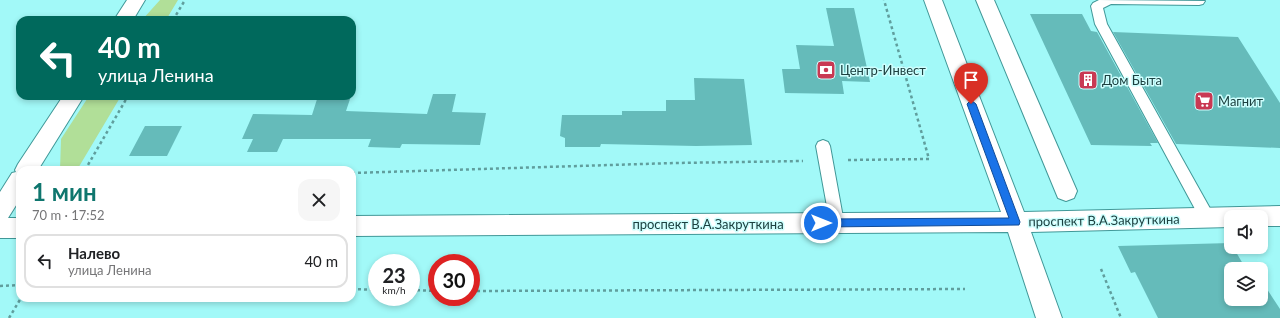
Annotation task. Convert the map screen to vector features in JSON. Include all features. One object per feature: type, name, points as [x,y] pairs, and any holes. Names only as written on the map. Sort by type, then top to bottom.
[{"type":"street","points":[[126,16],[136,0]]},
{"type":"street","points":[[932,0],[1016,222],[1049,318]]},
{"type":"street","points":[[985,0],[1066,191]]},
{"type":"street","points":[[29,166],[71,100]]},
{"type":"street","points":[[0,211],[16,186]]},
{"type":"street","name":"проспект В.А.Закруткина","points":[[356,226],[1016,222],[1280,216]]},
{"type":"street","points":[[0,228],[16,228]]},
{"type":"lane","points":[[1199,1],[1109,0],[1097,6],[1101,24],[1207,217]]},
{"type":"lane","points":[[823,146],[837,223]]},
{"type":"path","points":[[175,16],[185,0]]},
{"type":"path","points":[[356,173],[675,163],[929,159],[884,0]]},
{"type":"path","points":[[87,166],[126,100]]},
{"type":"path","points":[[1101,269],[1121,318]]},
{"type":"path","points":[[0,286],[16,285]]},
{"type":"path","points":[[480,291],[965,289]]},
{"type":"path","points":[[356,290],[368,290]]},
{"type":"path","points":[[9,318],[19,302]]},
{"type":"green space","points":[[160,0],[178,0],[168,16],[146,16]]},
{"type":"green space","points":[[86,100],[119,100],[79,166],[60,166],[61,139]]},
{"type":"building","points":[[826,8],[854,8],[870,82],[842,81],[844,94],[785,93],[782,69],[800,69],[796,45],[834,46]]},
{"type":"building","name":"Дом Быта","points":[[1030,14],[1082,14],[1091,31],[1097,32],[1158,143],[1150,143],[1152,146],[1091,145]]},
{"type":"building","points":[[1113,32],[1238,37],[1280,103],[1280,148],[1176,144]]},
{"type":"building","points":[[694,78],[744,79],[752,145],[696,146],[601,144],[600,147],[565,147],[565,138],[560,136],[562,115],[622,115],[622,111],[666,111],[666,100],[695,100]]},
{"type":"building","points":[[433,94],[456,94],[452,112],[486,113],[480,145],[402,144],[400,148],[368,147],[371,139],[283,139],[277,152],[247,152],[253,139],[242,139],[253,114],[312,115],[317,100],[350,100],[346,111],[427,114]]},
{"type":"building","points":[[145,126],[182,126],[167,156],[129,156]]},
{"type":"building","points":[[1224,243],[1224,254],[1237,254],[1242,262],[1224,262],[1224,306],[1268,306],[1268,291],[1280,309],[1280,318],[1158,318],[1135,272],[1131,273],[1118,246]]},
{"type":"place","name":"Центр-Инвест","points":[[826,70]]},
{"type":"place","name":"Дом Быта","points":[[1088,80]]},
{"type":"place","name":"Магнит","points":[[1204,101]]},
{"type":"route","points":[[821,223],[1016,222],[971,104]]}]
